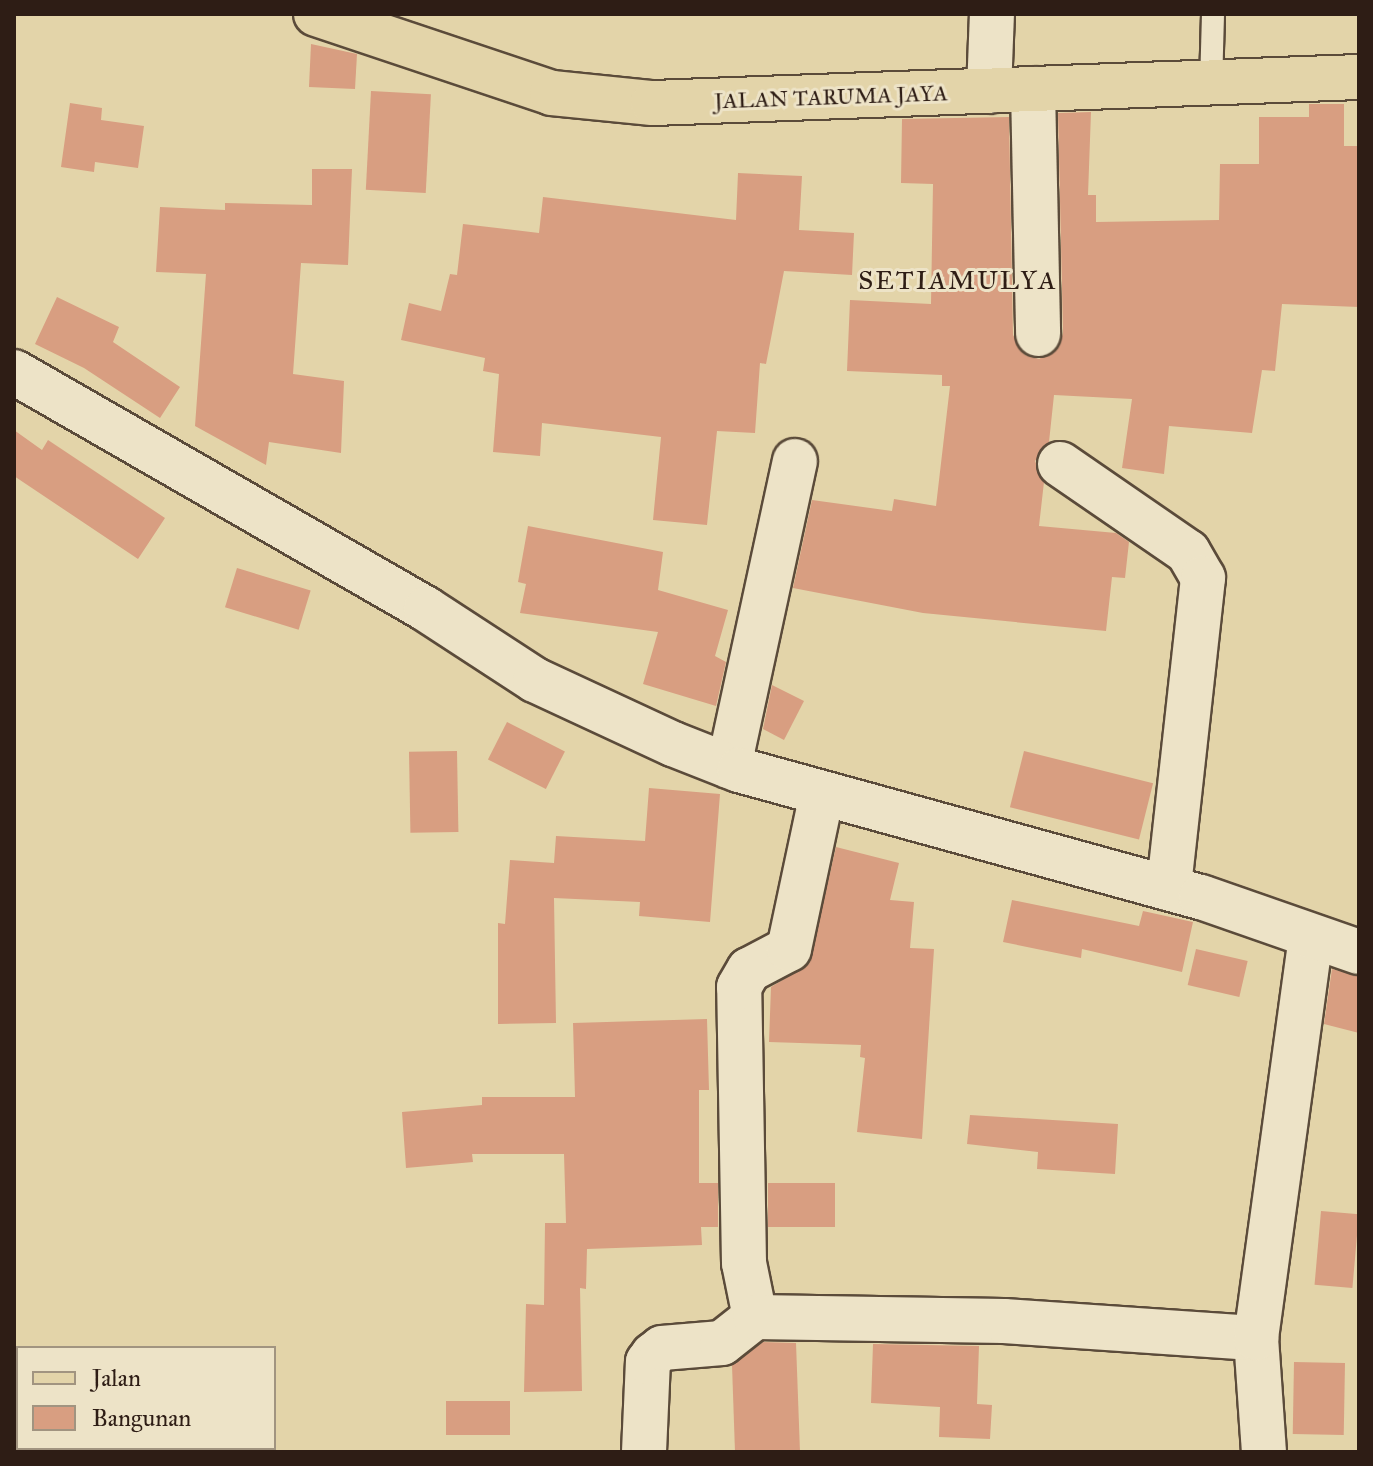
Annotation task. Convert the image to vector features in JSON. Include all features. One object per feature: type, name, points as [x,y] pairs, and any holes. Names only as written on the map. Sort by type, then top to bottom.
[{"type":"main road","name":"JALAN TARUMA JAYA","points":[[316,14],[552,93],[653,103],[1033,89],[1211,86],[1359,77]]},
{"type":"street","points":[[989,91],[992,14]]},
{"type":"street","points":[[1033,89],[1038,334]]},
{"type":"street","points":[[14,372],[426,609],[535,680],[729,766],[1169,888],[1311,939],[1359,952]]},
{"type":"street","points":[[729,766],[795,461]]},
{"type":"street","points":[[1060,464],[1188,552],[1203,578],[1169,888]]},
{"type":"street","points":[[755,1317],[744,1263],[739,987],[749,970],[789,949],[822,794]]},
{"type":"street","points":[[1264,1452],[1256,1338],[1311,939]]},
{"type":"street","points":[[644,1452],[648,1362],[653,1355],[662,1348],[722,1343],[755,1317],[1004,1321],[1256,1338]]},
{"type":"lane","points":[[1211,86],[1213,14]]},
{"type":"building","points":[[311,44],[357,54],[355,89],[309,87]]},
{"type":"building","points":[[371,91],[431,94],[426,193],[366,190]]},
{"type":"building","points":[[70,103],[102,108],[101,120],[144,126],[138,168],[95,162],[94,172],[61,167]]},
{"type":"building","points":[[1309,104],[1344,104],[1344,146],[1359,146],[1359,307],[1282,304],[1275,371],[1262,370],[1252,433],[1169,426],[1164,474],[1122,468],[1132,399],[1054,395],[1049,442],[1035,461],[1044,482],[1039,526],[1116,533],[1129,542],[1125,578],[1112,577],[1106,631],[923,613],[793,588],[812,500],[892,511],[894,499],[936,506],[950,386],[942,386],[942,375],[847,371],[850,300],[931,304],[933,184],[901,183],[902,119],[1009,117],[1013,335],[1025,355],[1039,359],[1059,347],[1063,333],[1058,113],[1091,112],[1088,195],[1096,195],[1096,222],[1219,220],[1220,164],[1259,164],[1259,117],[1309,117]]},
{"type":"building","points":[[312,169],[352,169],[348,265],[301,263],[293,374],[344,381],[341,453],[269,442],[266,465],[195,426],[206,274],[156,272],[160,207],[225,210],[225,203],[312,205]]},
{"type":"building","points":[[738,173],[802,176],[799,230],[854,233],[852,275],[784,271],[766,364],[760,363],[755,433],[717,431],[707,525],[653,520],[661,437],[542,423],[540,456],[493,452],[499,374],[483,371],[485,358],[401,340],[409,303],[441,311],[450,274],[457,275],[463,224],[539,233],[543,197],[736,220]]},
{"type":"building","points":[[57,297],[119,327],[113,342],[180,387],[160,418],[84,368],[35,344]]},
{"type":"building","points":[[14,430],[42,450],[48,440],[165,518],[138,559],[14,476]]},
{"type":"building","points":[[528,526],[663,552],[658,590],[728,610],[715,656],[726,662],[716,706],[643,684],[658,632],[520,613],[526,584],[518,582]]},
{"type":"building","points":[[237,568],[311,591],[299,630],[225,607]]},
{"type":"building","points":[[772,685],[804,701],[784,740],[763,729]]},
{"type":"building","points":[[507,722],[565,752],[546,789],[488,759]]},
{"type":"building","points":[[457,751],[458,832],[410,833],[409,752]]},
{"type":"building","points":[[1024,751],[1153,783],[1139,839],[1010,807]]},
{"type":"building","points":[[649,788],[720,794],[710,922],[639,916],[640,902],[554,898],[556,1023],[498,1024],[498,923],[505,924],[510,860],[554,863],[556,836],[645,841]]},
{"type":"building","points":[[836,847],[899,863],[890,900],[914,902],[910,948],[934,949],[922,1139],[857,1132],[865,1058],[860,1057],[861,1045],[769,1042],[771,987],[809,964]]},
{"type":"building","points":[[1012,900],[1139,926],[1143,911],[1193,922],[1182,972],[1082,949],[1081,958],[1003,942]]},
{"type":"building","points":[[1196,949],[1248,961],[1239,997],[1188,985]]},
{"type":"building","points":[[1332,969],[1359,976],[1359,1033],[1324,1024]]},
{"type":"building","points":[[707,1019],[709,1090],[699,1090],[699,1183],[718,1183],[718,1227],[701,1227],[702,1245],[587,1249],[586,1289],[580,1288],[582,1391],[524,1392],[526,1304],[544,1305],[545,1223],[566,1223],[564,1154],[472,1154],[473,1162],[406,1168],[402,1112],[482,1105],[482,1097],[575,1097],[573,1023]]},
{"type":"building","points":[[970,1115],[1118,1124],[1115,1174],[1037,1169],[1038,1152],[967,1144]]},
{"type":"building","points":[[768,1183],[835,1183],[835,1227],[768,1227]]},
{"type":"building","points":[[1321,1211],[1359,1214],[1352,1288],[1315,1285]]},
{"type":"building","points":[[763,1342],[796,1343],[800,1452],[735,1452],[732,1365]]},
{"type":"building","points":[[873,1344],[979,1346],[977,1404],[992,1405],[990,1439],[939,1437],[940,1407],[871,1403]]},
{"type":"building","points":[[1294,1362],[1345,1363],[1344,1435],[1293,1434]]},
{"type":"building","points":[[446,1401],[510,1401],[510,1435],[446,1435]]},
{"type":"district","name":"SETIAMULYA","points":[[958,281]]}]
